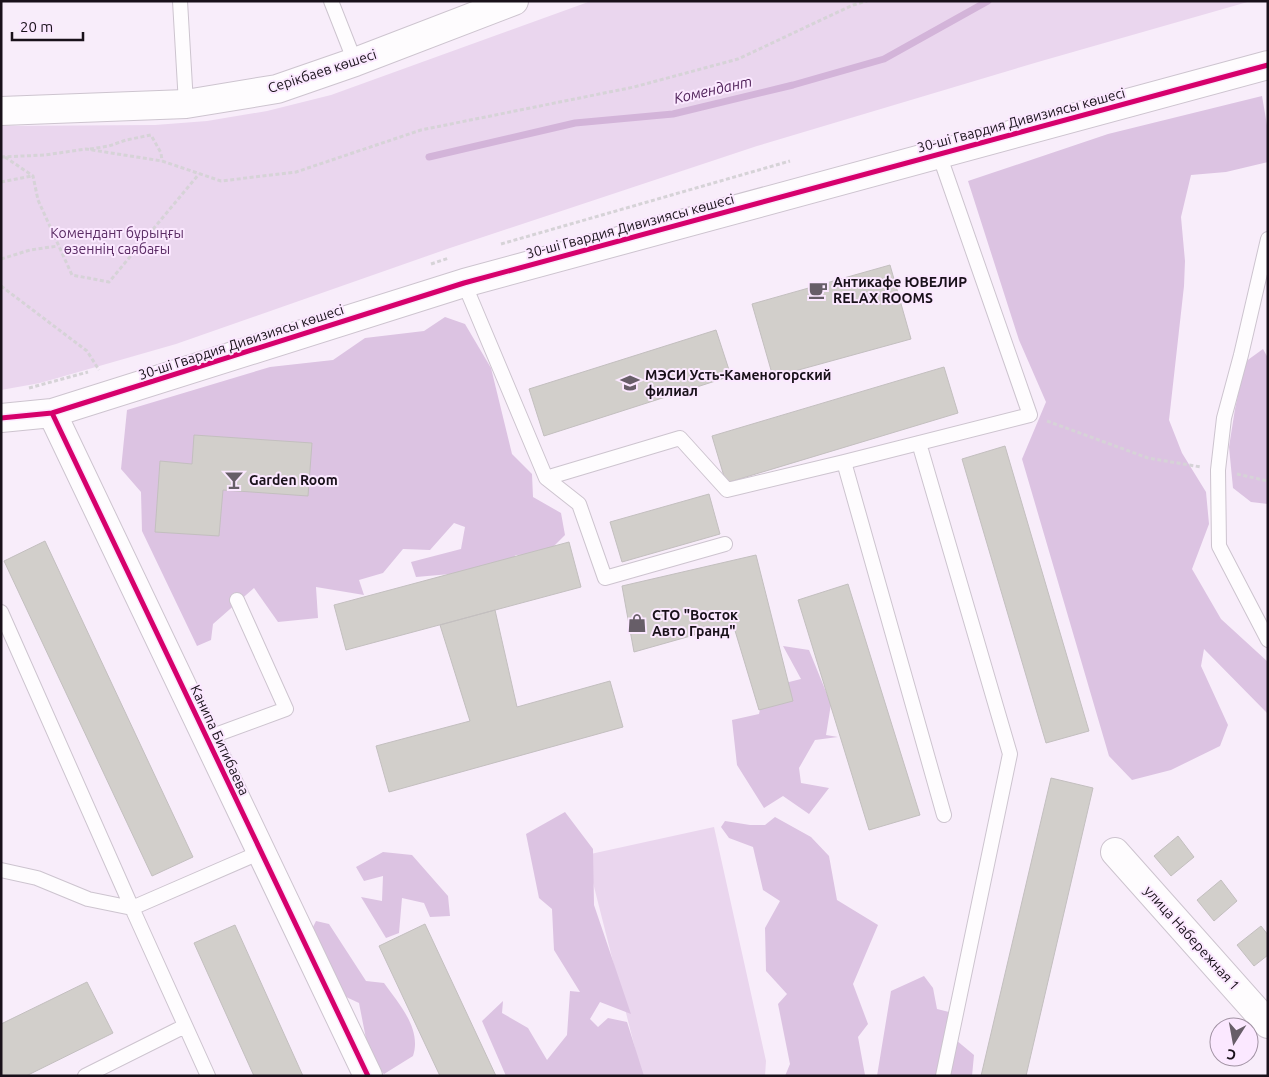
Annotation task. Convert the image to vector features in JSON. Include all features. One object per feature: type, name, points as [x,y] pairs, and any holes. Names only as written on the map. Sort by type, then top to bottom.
[{"type":"street","name":"Серікбаев көшесі","points":[[1,111],[186,104],[277,89],[514,1]]},
{"type":"street","name":"30-ші Гвардия Дивизиясы көшесі","points":[[1,418],[52,413],[464,282],[1268,65]]},
{"type":"street","name":"Канипа Битибаева","points":[[52,413],[368,1076]]},
{"type":"street","name":"улица Набережная 1","points":[[1116,852],[1268,1024]]},
{"type":"lane","points":[[180,1],[186,104]]},
{"type":"lane","points":[[331,1],[354,62]]},
{"type":"lane","points":[[546,478],[680,438],[727,490],[1030,415],[939,154]]},
{"type":"lane","points":[[1268,240],[1241,356],[1224,418],[1218,470],[1219,546],[1268,640]]},
{"type":"lane","points":[[464,282],[546,478],[579,504],[604,578],[725,544]]},
{"type":"lane","points":[[919,443],[1010,754],[943,1076]]},
{"type":"lane","points":[[844,462],[944,815]]},
{"type":"lane","points":[[207,738],[286,709],[237,600]]},
{"type":"lane","points":[[1,612],[208,1076]]},
{"type":"lane","points":[[2,869],[37,878],[88,899],[132,908],[261,852]]},
{"type":"lane","points":[[85,1076],[185,1026]]},
{"type":"path","points":[[86,149],[162,161],[221,181],[296,172],[421,130],[634,87],[738,60],[852,5],[867,1]]},
{"type":"path","points":[[3,157],[45,155],[109,146],[151,135],[161,153],[162,161]]},
{"type":"path","points":[[3,157],[33,176],[38,200],[72,275],[110,282],[199,174]]},
{"type":"path","points":[[1,182],[33,176]]},
{"type":"path","points":[[1,259],[30,250],[58,246]]},
{"type":"path","points":[[1,286],[87,351],[100,369],[28,388]]},
{"type":"path","points":[[1030,415],[1148,458],[1268,481]]},
{"type":"green space","name":"Комендант бұрыңғы өзеннің саябағы","points":[[591,1],[1251,1],[757,146],[450,248],[176,344],[40,383],[1,390],[1,126],[155,125],[207,121],[267,111],[331,95]]},
{"type":"green space","points":[[714,827],[766,1061],[765,1076],[642,1076],[586,855]]},
{"type":"shaded area","points":[[1262,96],[1268,131],[1268,162],[1226,172],[1191,175],[1181,217],[1185,261],[1184,286],[1169,420],[1182,453],[1206,492],[1209,524],[1192,569],[1221,619],[1268,662],[1268,714],[1204,649],[1201,666],[1228,725],[1220,746],[1171,770],[1132,780],[1109,756],[1022,459],[1046,402],[1019,340],[968,181],[1108,134]]},
{"type":"shaded area","points":[[445,317],[465,324],[491,368],[512,454],[532,474],[533,497],[561,513],[565,535],[546,554],[516,555],[496,570],[416,577],[411,562],[461,549],[465,527],[454,523],[430,550],[403,549],[383,573],[359,580],[364,595],[316,587],[318,618],[278,622],[254,588],[213,624],[211,640],[197,646],[142,531],[141,492],[121,469],[127,410],[270,367],[333,360],[365,338],[424,331]]},
{"type":"shaded area","points":[[1263,349],[1268,358],[1268,504],[1251,502],[1233,488],[1229,447],[1245,362]]},
{"type":"shaded area","points":[[783,646],[809,650],[831,704],[826,735],[838,737],[815,740],[799,768],[801,783],[829,788],[809,814],[783,796],[764,808],[737,765],[732,720],[759,714],[765,688],[801,679]]},
{"type":"shaded area","points":[[565,812],[593,849],[594,905],[631,1014],[600,1002],[590,1019],[598,1027],[608,1018],[627,1022],[644,1076],[506,1076],[482,1021],[503,1001],[502,1013],[528,1028],[547,1060],[567,1035],[570,991],[580,992],[554,950],[552,909],[539,898],[526,834]]},
{"type":"shaded area","points":[[775,817],[811,837],[829,856],[837,900],[878,925],[853,984],[868,1024],[858,1037],[864,1076],[785,1076],[790,1064],[778,1004],[787,994],[766,971],[765,928],[780,901],[763,890],[753,847],[729,838],[721,827],[725,821],[765,825]]},
{"type":"shaded area","points":[[383,852],[412,855],[448,896],[450,916],[430,917],[424,903],[402,898],[399,933],[386,938],[361,897],[382,901],[383,876],[364,881],[356,867]]},
{"type":"shaded area","points":[[316,921],[329,924],[366,981],[384,983],[408,1017],[414,1036],[413,1056],[384,1074],[370,1059],[359,1003],[314,982],[305,943]]},
{"type":"shaded area","points":[[924,976],[933,988],[937,1009],[957,1014],[956,1040],[974,1055],[972,1076],[877,1076],[891,991]]},
{"type":"building","points":[[890,265],[911,339],[773,377],[752,304]]},
{"type":"building","name":"МЭСИ Усть-Каменогорский филиал","points":[[716,330],[731,376],[544,436],[529,389]]},
{"type":"building","points":[[944,367],[958,413],[726,483],[712,436]]},
{"type":"building","points":[[194,435],[312,443],[308,496],[223,490],[219,536],[155,532],[160,461],[192,464]]},
{"type":"building","points":[[1005,446],[1089,731],[1046,743],[962,459]]},
{"type":"building","points":[[709,494],[720,534],[622,562],[610,522]]},
{"type":"building","points":[[45,541],[193,857],[152,876],[4,561]]},
{"type":"building","points":[[569,542],[581,587],[346,650],[334,605]]},
{"type":"building","points":[[756,555],[793,701],[759,710],[733,624],[634,652],[622,586]]},
{"type":"building","points":[[848,584],[920,815],[869,830],[798,600]]},
{"type":"building","points":[[495,610],[517,707],[610,681],[623,727],[389,792],[376,746],[470,721],[440,625]]},
{"type":"building","points":[[1051,778],[1093,788],[1026,1076],[981,1076]]},
{"type":"building","points":[[1178,836],[1194,857],[1171,876],[1154,856]]},
{"type":"building","points":[[1221,880],[1237,901],[1214,921],[1197,900]]},
{"type":"building","points":[[425,924],[496,1076],[440,1076],[379,946]]},
{"type":"building","points":[[235,925],[303,1076],[254,1076],[194,943]]},
{"type":"building","points":[[1261,926],[1268,935],[1268,955],[1254,966],[1237,945]]},
{"type":"building","points":[[87,982],[113,1033],[26,1076],[1,1076],[1,1024]]},
{"type":"waterway","name":"Комендант","points":[[429,157],[575,123],[673,114],[793,85],[884,59],[988,1]]},
{"type":"cycle path","points":[[1,418],[52,413],[464,283],[1268,65]]},
{"type":"cycle path","points":[[52,413],[368,1076]]},
{"type":"place","name":"Антикафе ЮВЕЛИР RELAX ROOMS","points":[[818,290]]},
{"type":"place","name":"МЭСИ Усть-Каменогорский филиал","points":[[630,383]]},
{"type":"place","name":"Garden Room","points":[[234,480]]},
{"type":"place","name":"СТО \"Восток Авто Гранд\"","points":[[637,623]]}]
